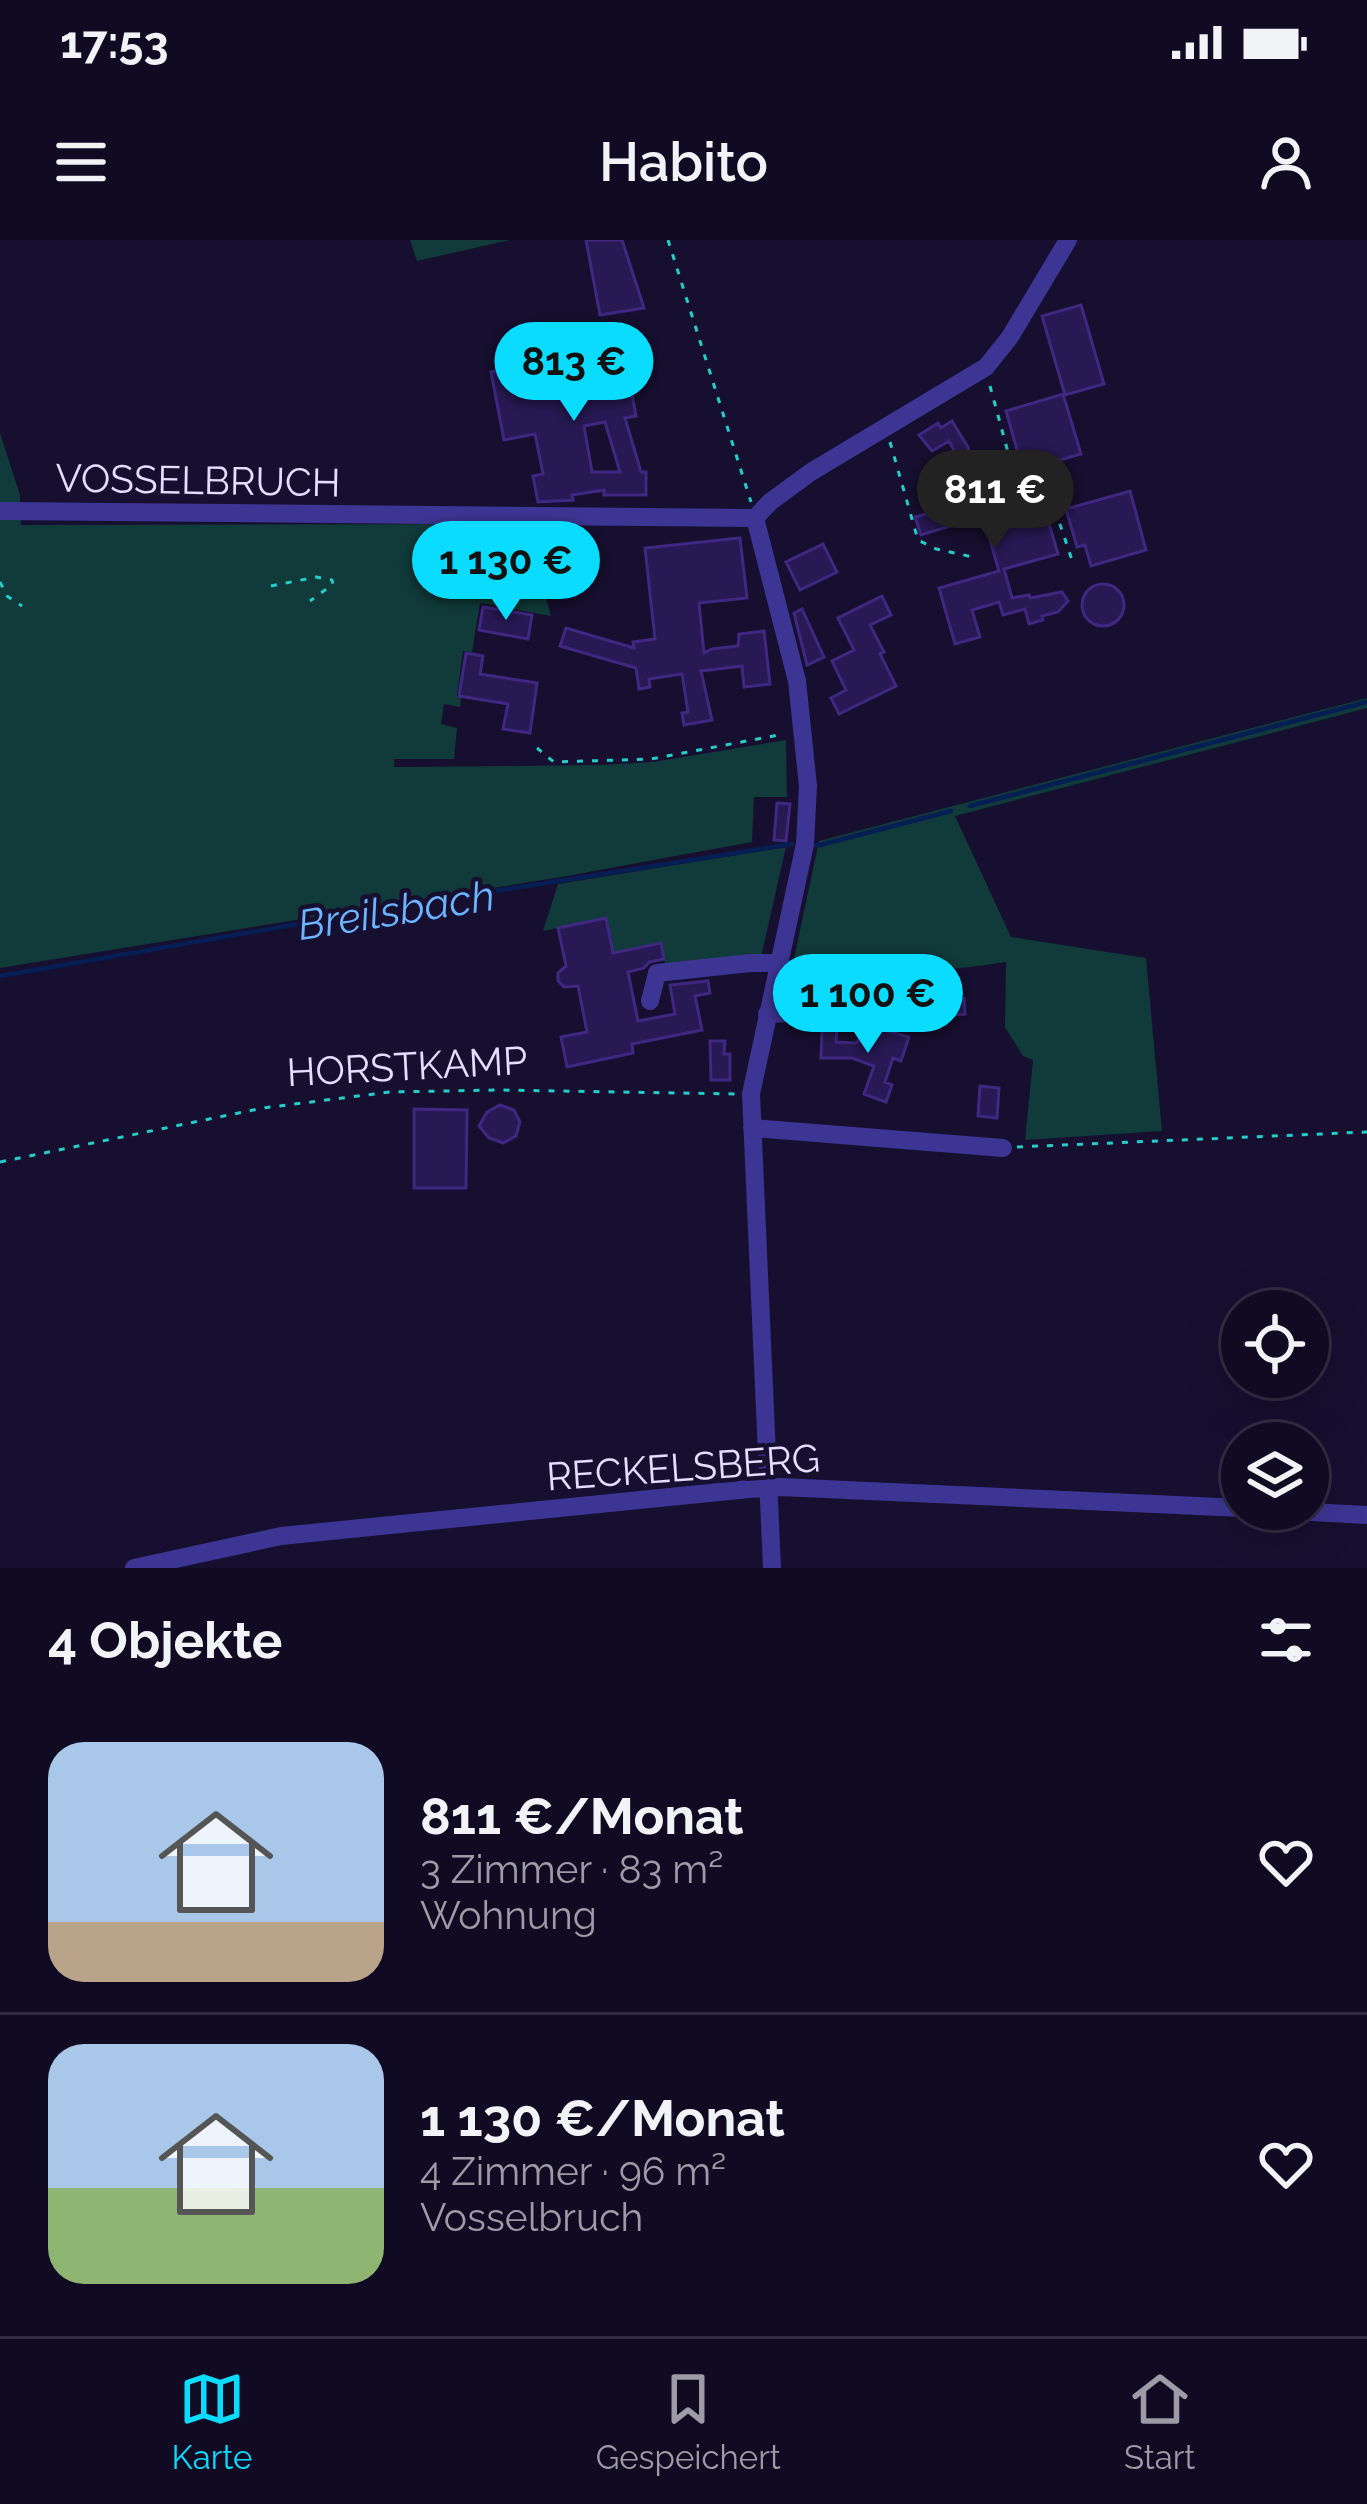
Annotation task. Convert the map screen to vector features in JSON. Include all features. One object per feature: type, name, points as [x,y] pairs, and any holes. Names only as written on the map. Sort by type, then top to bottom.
[{"type":"street","points":[[772,1568],[751,1094],[806,844],[808,786],[796,681],[755,518],[798,481],[986,367],[1010,337],[1068,240]]},
{"type":"street","name":"VOSSELBRUCH","points":[[0,511],[755,518]]},
{"type":"street","points":[[650,1000],[657,973],[778,963]]},
{"type":"street","points":[[767,1014],[920,1012]]},
{"type":"street","points":[[752,1128],[1003,1148]]},
{"type":"street","name":"RECKELSBERG","points":[[134,1568],[281,1536],[767,1488],[1221,1507]]},
{"type":"street","points":[[1329,1513],[1367,1515]]},
{"type":"path","points":[[668,240],[755,518]]},
{"type":"path","points":[[986,367],[1012,467],[1019,475],[1046,483],[1072,560]]},
{"type":"path","points":[[884,429],[895,452],[918,540],[973,557]]},
{"type":"path","points":[[271,586],[332,580],[310,601]]},
{"type":"path","points":[[0,582],[7,596],[22,606]]},
{"type":"path","points":[[537,748],[554,762],[650,759],[803,730]]},
{"type":"path","name":"HORSTKAMP","points":[[0,1162],[263,1108],[390,1091],[751,1094]]},
{"type":"path","points":[[1003,1148],[1367,1132]]},
{"type":"green space","points":[[410,240],[510,240],[417,261]]},
{"type":"green space","points":[[0,433],[20,495],[21,525],[519,524],[529,532],[551,616],[480,603],[472,652],[463,651],[460,707],[444,704],[441,724],[457,728],[454,759],[394,759],[394,767],[653,762],[786,740],[787,797],[754,797],[752,842],[0,968]]},
{"type":"green space","points":[[1367,698],[1367,708],[955,816],[1011,937],[1146,958],[1162,1131],[1025,1140],[1033,1060],[1023,1056],[1005,1027],[1006,962],[836,974],[831,1006],[783,1010],[819,841]]},
{"type":"green space","points":[[786,847],[761,957],[666,968],[661,944],[613,953],[606,918],[543,931],[558,884]]},
{"type":"building","points":[[586,240],[622,240],[644,308],[600,315]]},
{"type":"building","points":[[1081,305],[1104,384],[1065,395],[1042,316]]},
{"type":"building","points":[[624,351],[636,416],[625,418],[641,472],[646,472],[646,495],[604,495],[604,490],[572,495],[573,500],[538,502],[533,476],[543,474],[535,434],[504,440],[491,372]],"holes":[[[605,422],[620,472],[592,472],[584,426]]]},
{"type":"building","points":[[1063,394],[1081,454],[1023,471],[1006,411]]},
{"type":"building","points":[[952,421],[971,458],[960,461],[949,441],[932,451],[919,435],[938,423],[941,428]]},
{"type":"building","points":[[962,462],[973,498],[1028,482],[1039,519],[1047,517],[1058,554],[1004,569],[1012,598],[1062,592],[1068,601],[1058,612],[1029,624],[1025,609],[1003,615],[999,602],[972,610],[980,637],[955,644],[939,588],[999,571],[983,516],[921,535],[915,517],[957,505],[946,467]]},
{"type":"building","points":[[1130,491],[1146,550],[1091,566],[1085,545],[1077,547],[1066,509]]},
{"type":"building","points":[[740,538],[747,598],[699,603],[704,653],[738,646],[739,634],[764,631],[770,684],[744,687],[742,666],[701,671],[712,720],[684,725],[682,713],[688,712],[682,674],[649,679],[650,687],[639,689],[636,668],[560,646],[566,628],[634,648],[633,642],[655,639],[645,548]]},
{"type":"building","points":[[823,544],[837,572],[800,590],[786,562]]},
{"type":"building","points":[[1103,584],[1118,590],[1124,605],[1118,620],[1103,626],[1088,620],[1082,605],[1088,590]]},
{"type":"building","points":[[882,596],[891,615],[870,625],[896,686],[839,714],[831,698],[846,690],[832,661],[854,650],[838,618]]},
{"type":"building","points":[[483,607],[532,615],[528,639],[479,630]]},
{"type":"building","points":[[802,609],[824,657],[807,665],[794,613]]},
{"type":"building","points":[[466,653],[483,656],[480,674],[537,683],[530,733],[503,729],[508,704],[459,696]]},
{"type":"building","points":[[777,803],[790,804],[786,841],[774,840]]},
{"type":"building","points":[[606,918],[613,953],[661,943],[664,959],[628,972],[638,1021],[675,1014],[670,985],[708,981],[710,993],[695,996],[702,1030],[632,1044],[633,1053],[567,1067],[561,1037],[587,1032],[578,986],[564,987],[558,981],[558,973],[566,966],[558,928]]},
{"type":"building","points":[[896,979],[897,1000],[856,1001],[855,982]]},
{"type":"building","points":[[964,998],[965,1014],[933,1016],[929,1000]]},
{"type":"building","points":[[822,1026],[837,1027],[836,1042],[872,1044],[877,1028],[909,1037],[901,1061],[893,1058],[885,1082],[892,1085],[886,1102],[864,1094],[874,1066],[852,1058],[821,1058]]},
{"type":"building","points":[[710,1041],[725,1041],[730,1080],[711,1080]]},
{"type":"building","points":[[980,1086],[999,1088],[997,1118],[978,1116]]},
{"type":"building","points":[[500,1105],[514,1110],[520,1122],[516,1136],[503,1143],[489,1138],[479,1126],[487,1112]]},
{"type":"building","points":[[414,1109],[467,1110],[466,1188],[414,1188]]},
{"type":"waterway","name":"Breilsbach","points":[[970,806],[1367,702]]},
{"type":"waterway","name":"Breilsbach","points":[[812,845],[951,811]]},
{"type":"waterway","name":"Breilsbach","points":[[0,976],[792,844]]}]
